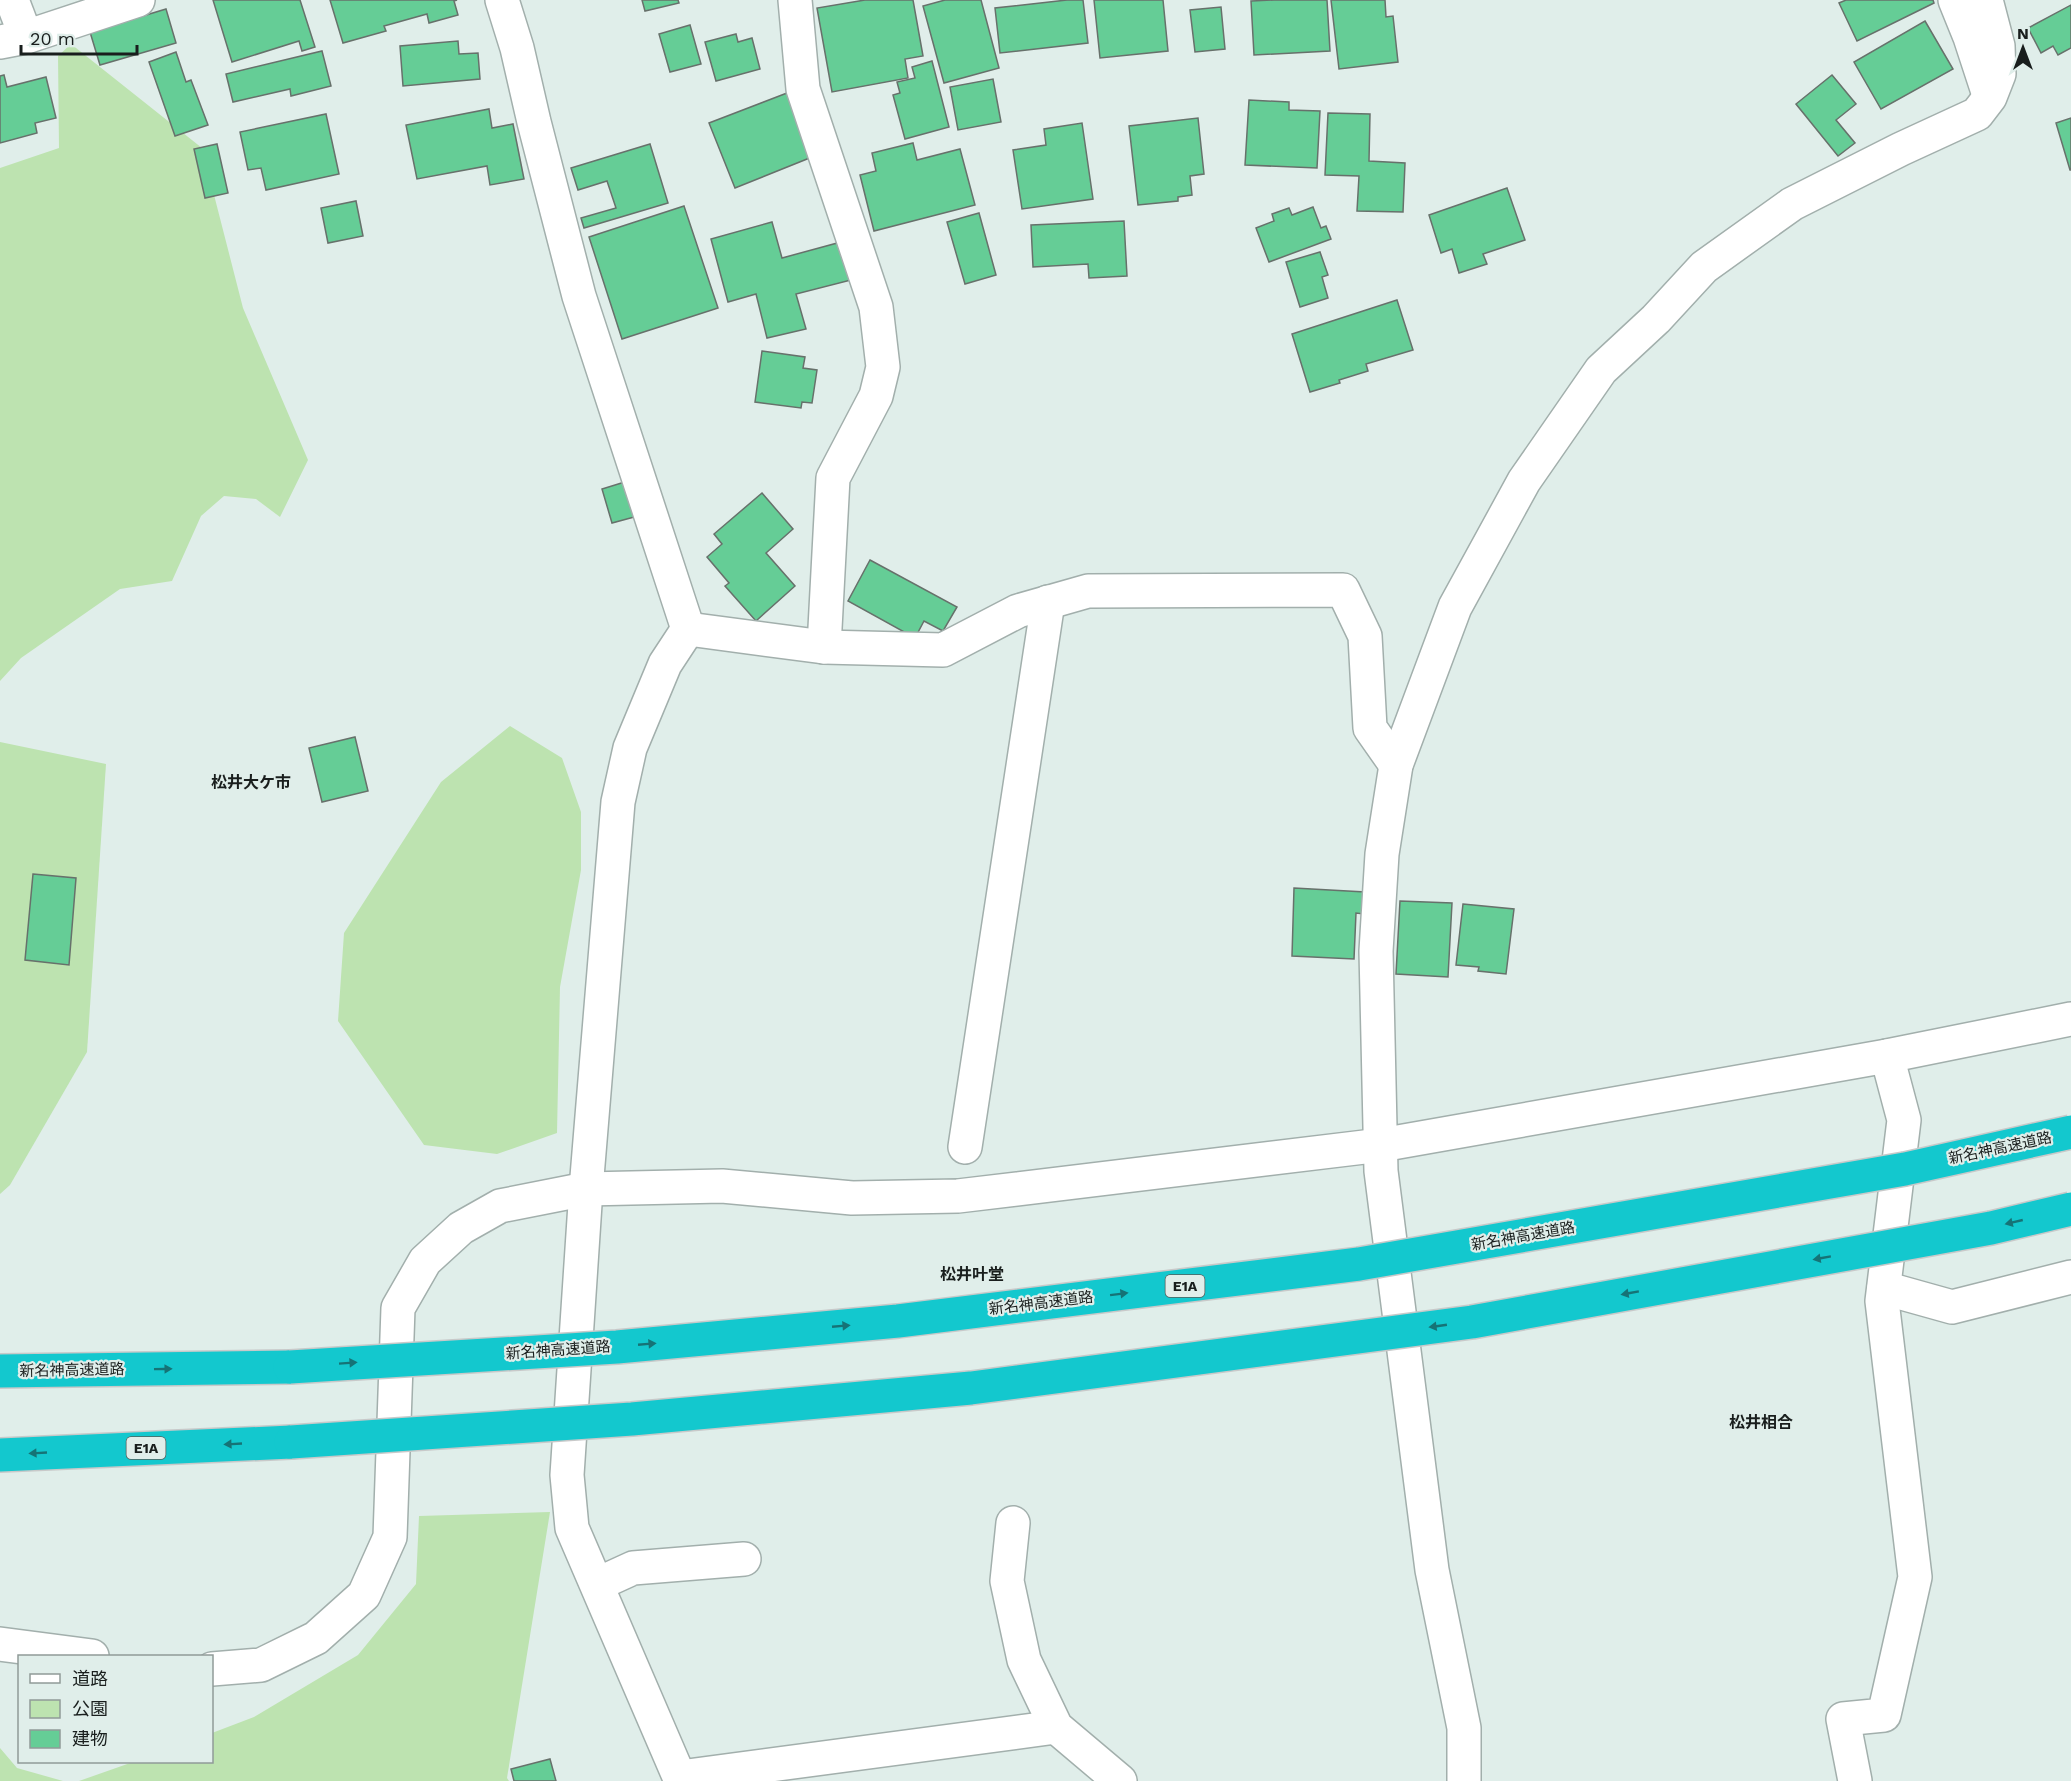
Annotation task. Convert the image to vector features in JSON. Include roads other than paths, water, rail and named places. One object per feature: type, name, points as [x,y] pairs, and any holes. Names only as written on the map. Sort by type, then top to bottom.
[{"type":"highway","name":"新名神高速道路","points":[[0,1371],[290,1367],[618,1347],[898,1321],[1359,1264],[1905,1168],[2071,1132]]},
{"type":"highway","name":"E1A","points":[[0,1455],[291,1442],[632,1419],[1006,1383],[1472,1322],[1980,1230],[2071,1209]]},
{"type":"street","points":[[12,0],[13,39],[138,0]]},
{"type":"street","points":[[502,0],[517,48],[579,296],[688,629]]},
{"type":"street","points":[[795,0],[803,89],[876,307],[884,367],[876,396],[833,478],[824,647]]},
{"type":"street","points":[[1955,0],[1990,97]]},
{"type":"street","points":[[1464,1781],[1464,1728],[1432,1570],[1381,1171],[1376,951],[1382,854],[1396,765],[1455,608],[1524,482],[1602,370],[1656,319],[1704,267],[1792,204],[1901,148],[1977,114],[1990,97],[1999,74],[1998,46],[1986,0]]},
{"type":"street","points":[[688,629],[824,647],[943,650],[1018,611],[1088,591],[1343,590],[1365,636],[1370,728],[1396,765]]},
{"type":"street","points":[[965,1147],[1048,602]]},
{"type":"street","points":[[688,629],[665,664],[630,748],[618,802],[586,1189],[567,1475],[572,1528],[680,1779],[1056,1727]]},
{"type":"street","points":[[213,1669],[261,1665],[316,1638],[364,1595],[390,1538],[398,1308],[425,1261],[461,1228],[500,1206],[586,1189],[722,1186],[852,1198],[958,1196],[1381,1145],[1887,1056],[2071,1019]]},
{"type":"street","points":[[1855,1781],[1843,1719],[1884,1715],[1915,1577],[1882,1301],[1904,1120],[1887,1056]]},
{"type":"street","points":[[1884,1288],[1952,1307],[2071,1277]]},
{"type":"street","points":[[1013,1523],[1008,1581],[1024,1660],[1056,1727],[1120,1781]]},
{"type":"street","points":[[598,1584],[633,1568],[744,1559]]},
{"type":"street","points":[[0,1644],[84,1655]]},
{"type":"district","name":"松井大ケ市","points":[[251,782]]},
{"type":"district","name":"松井叶堂","points":[[972,1274]]},
{"type":"district","name":"松井相合","points":[[1761,1422]]}]
